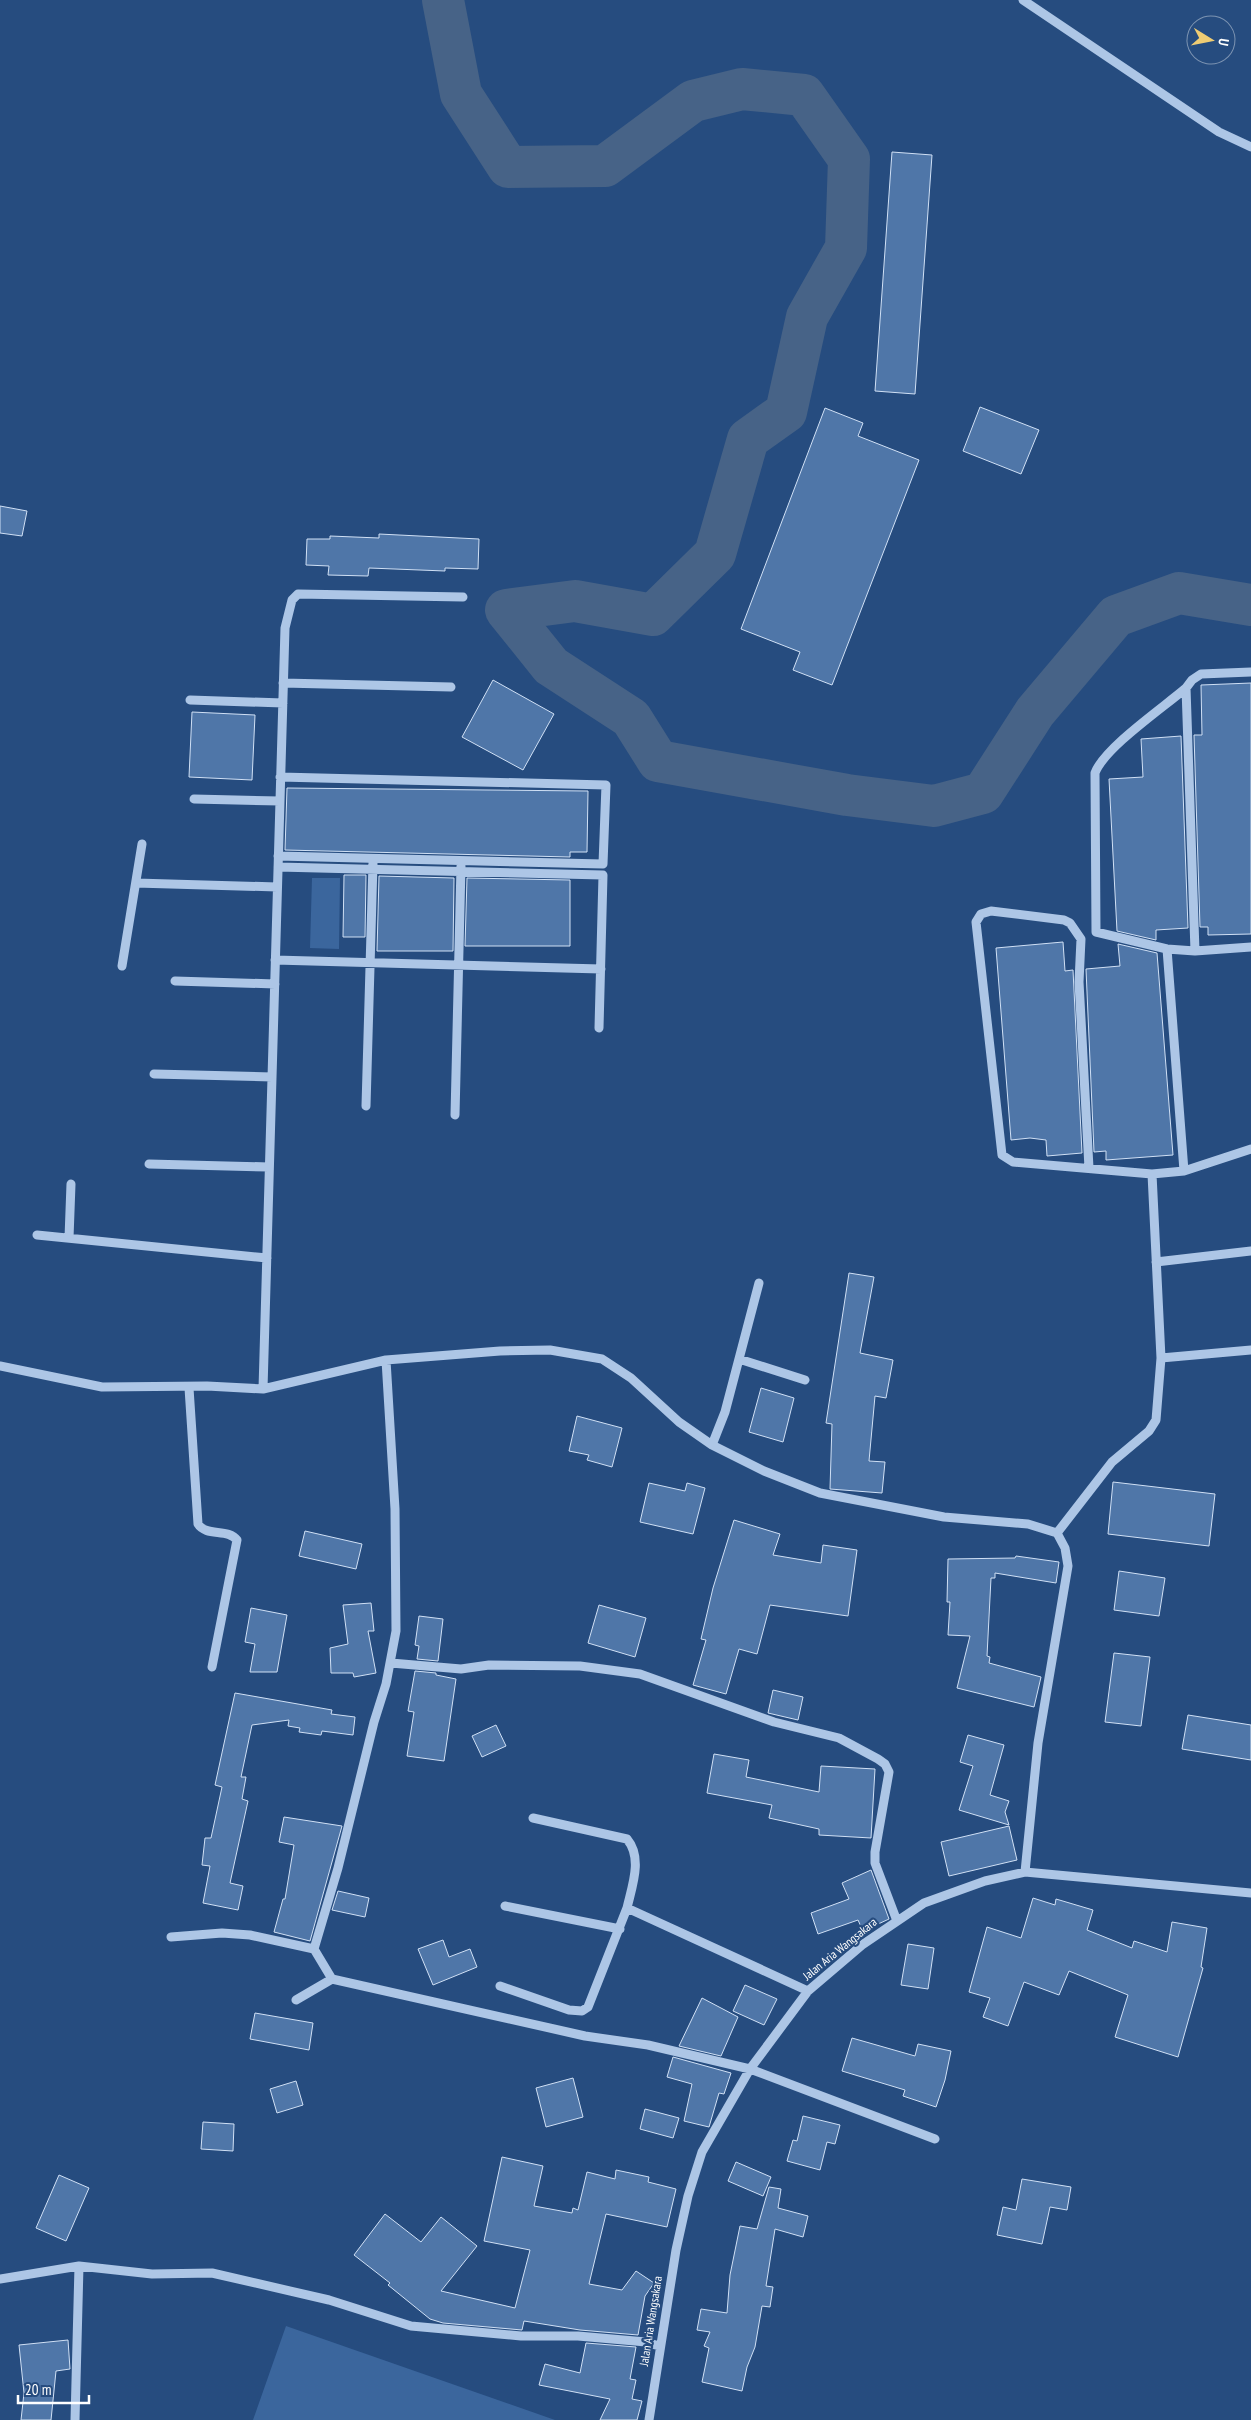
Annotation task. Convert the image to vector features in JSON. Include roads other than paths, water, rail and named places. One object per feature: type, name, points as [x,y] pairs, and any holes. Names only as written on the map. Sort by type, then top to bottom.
[{"type":"street","points":[[1023,0],[1219,132],[1251,147]]},
{"type":"street","points":[[263,1389],[285,628],[292,600],[298,594],[463,597]]},
{"type":"street","points":[[1096,932],[1095,773],[1098,765],[1116,746],[1201,674],[1251,672]]},
{"type":"street","points":[[284,683],[451,687]]},
{"type":"street","points":[[1186,688],[1195,951]]},
{"type":"street","points":[[190,700],[283,703]]},
{"type":"street","points":[[278,856],[603,864],[606,785],[280,777]]},
{"type":"street","points":[[194,799],[280,801]]},
{"type":"street","points":[[122,966],[142,844]]},
{"type":"street","points":[[366,1106],[373,858]]},
{"type":"street","points":[[455,1115],[461,861]]},
{"type":"street","points":[[278,867],[603,875],[599,1028]]},
{"type":"street","points":[[136,883],[277,887]]},
{"type":"street","points":[[1089,1168],[1079,982],[1081,939],[1070,923],[1064,920],[991,911],[981,914],[976,922],[1002,1156],[1013,1162],[1152,1174],[1184,1171],[1251,1149]]},
{"type":"street","points":[[1081,939],[1096,932],[1167,949],[1195,951],[1251,947]]},
{"type":"street","points":[[1167,949],[1184,1171]]},
{"type":"street","points":[[275,960],[601,969]]},
{"type":"street","points":[[175,981],[274,984]]},
{"type":"street","points":[[154,1074],[272,1077]]},
{"type":"street","points":[[149,1164],[269,1167]]},
{"type":"street","points":[[1057,1533],[1112,1462],[1153,1426],[1156,1420],[1161,1358],[1156,1224],[1152,1174]]},
{"type":"street","points":[[69,1238],[71,1184]]},
{"type":"street","points":[[37,1235],[267,1258]]},
{"type":"street","points":[[1156,1262],[1251,1251]]},
{"type":"street","points":[[712,1445],[725,1412],[759,1283]]},
{"type":"street","points":[[0,1366],[102,1387],[189,1388],[207,1386],[263,1389],[386,1360],[500,1351],[550,1350],[602,1359],[631,1378],[679,1422],[712,1445],[764,1471],[820,1493],[944,1517],[1028,1524],[1057,1533],[1065,1548],[1068,1566],[1038,1743],[1026,1872]]},
{"type":"street","points":[[1161,1358],[1251,1350]]},
{"type":"street","points":[[739,1359],[805,1380]]},
{"type":"street","points":[[314,1949],[338,1868],[374,1722],[391,1663],[396,1632],[395,1509],[386,1360]]},
{"type":"street","points":[[189,1388],[198,1524],[205,1530],[230,1534],[236,1540],[212,1667]]},
{"type":"street","points":[[391,1663],[460,1669],[490,1665],[580,1666],[640,1674],[774,1722],[850,1742],[885,1764],[889,1772],[874,1852],[875,1863],[897,1920]]},
{"type":"street","points":[[500,1986],[569,2010],[582,2011],[588,2007],[627,1908],[636,1856],[633,1846],[627,1839],[532,1818]]},
{"type":"street","name":"Jalan Aria Wangsakara","points":[[649,2420],[659,2346],[680,2232],[688,2196],[702,2152],[750,2069],[808,1991],[862,1945],[924,1903],[985,1881],[1026,1872],[1251,1893]]},
{"type":"street","points":[[505,1906],[620,1929]]},
{"type":"street","points":[[627,1908],[808,1991]]},
{"type":"street","points":[[171,1937],[222,1933],[250,1935],[314,1949],[332,1979]]},
{"type":"street","points":[[296,2000],[332,1979],[585,2036],[648,2045],[750,2069],[935,2139]]},
{"type":"street","points":[[0,2279],[79,2266],[152,2274],[212,2273],[329,2300],[411,2326],[521,2336],[646,2342],[659,2346]]},
{"type":"street","points":[[75,2420],[79,2266]]},
{"type":"waterway","points":[[443,0],[461,94],[508,167],[605,166],[693,101],[742,89],[804,95],[849,159],[846,248],[807,317],[786,412],[748,439],[715,554],[653,615],[575,601],[506,610],[551,666],[631,718],[658,761],[847,795],[934,806],[983,793],[1035,712],[1116,616],[1179,593],[1251,605]]}]
